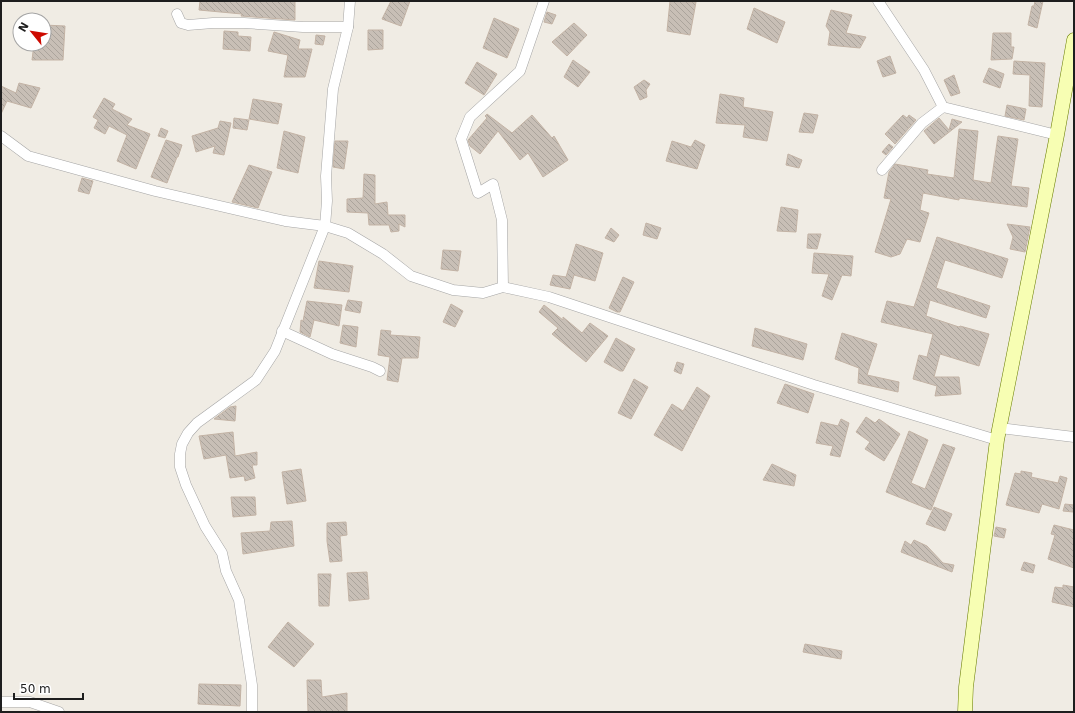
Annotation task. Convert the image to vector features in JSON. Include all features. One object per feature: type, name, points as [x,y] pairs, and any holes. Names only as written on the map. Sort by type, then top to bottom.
[{"type":"main road","points":[[965,712],[967,680],[998,434],[1073,47]]},
{"type":"street","points":[[252,712],[252,685],[239,600],[226,571],[222,553],[205,526],[186,486],[180,467],[180,454],[182,444],[188,433],[197,423],[256,380],[275,351],[325,226],[327,201],[326,176],[333,89],[348,27],[350,1]]},
{"type":"street","points":[[503,286],[502,220],[493,184],[478,193],[461,139],[470,117],[520,72],[544,1]]},
{"type":"street","points":[[878,1],[924,70],[943,107],[1057,135]]},
{"type":"street","points":[[177,14],[180,23],[188,25],[213,23],[303,27],[348,27]]},
{"type":"street","points":[[882,170],[922,123],[943,107]]},
{"type":"street","points":[[1,136],[28,156],[155,191],[285,221],[325,226],[348,233],[383,254],[411,276],[453,290],[483,293],[503,286],[549,297],[814,385],[998,434],[1074,437]]},
{"type":"street","points":[[282,331],[332,354],[372,366],[380,371]]},
{"type":"street","points":[[1,702],[30,702],[59,712]]},
{"type":"building","points":[[200,1],[295,1],[295,20],[241,16],[242,14],[199,10]]},
{"type":"building","points":[[391,1],[410,1],[401,26],[382,19]]},
{"type":"building","points":[[670,1],[696,2],[690,35],[667,31]]},
{"type":"building","points":[[1035,1],[1043,1],[1037,28],[1028,25],[1032,6],[1034,6]]},
{"type":"building","points":[[754,8],[785,22],[777,43],[747,29]]},
{"type":"building","points":[[831,10],[852,15],[846,33],[866,37],[860,48],[828,45],[830,32],[826,26]]},
{"type":"building","points":[[547,12],[556,15],[552,24],[544,22]]},
{"type":"building","points":[[494,18],[519,29],[507,58],[483,48]]},
{"type":"building","points":[[574,23],[587,35],[567,56],[552,42]]},
{"type":"building","points":[[52,25],[65,26],[63,60],[32,60],[33,52],[52,52]]},
{"type":"building","points":[[368,30],[383,30],[383,49],[368,50]]},
{"type":"building","points":[[224,31],[238,32],[238,36],[251,37],[250,51],[223,49]]},
{"type":"building","points":[[274,32],[300,40],[298,49],[312,49],[305,77],[284,77],[288,55],[268,51]]},
{"type":"building","points":[[993,33],[1011,33],[1011,47],[1014,47],[1012,59],[991,60]]},
{"type":"building","points":[[316,35],[325,36],[323,45],[315,44]]},
{"type":"building","points":[[890,56],[896,73],[883,77],[877,61]]},
{"type":"building","points":[[573,60],[590,72],[578,87],[564,77]]},
{"type":"building","points":[[1014,61],[1045,63],[1042,107],[1029,106],[1030,75],[1013,74]]},
{"type":"building","points":[[477,62],[497,74],[484,95],[465,83]]},
{"type":"building","points":[[989,68],[1004,74],[1000,88],[983,82]]},
{"type":"building","points":[[954,75],[960,93],[951,96],[944,80]]},
{"type":"building","points":[[644,80],[650,84],[646,90],[647,97],[640,100],[634,87]]},
{"type":"building","points":[[19,83],[40,88],[31,108],[7,101],[1,114],[1,86],[16,93]]},
{"type":"building","points":[[720,94],[744,98],[743,107],[773,112],[767,141],[743,137],[745,125],[716,123]]},
{"type":"building","points":[[104,98],[115,104],[112,109],[132,119],[127,125],[150,134],[136,169],[117,161],[127,135],[109,126],[105,134],[94,128],[98,120],[93,117]]},
{"type":"building","points":[[253,99],[282,104],[278,124],[249,119]]},
{"type":"building","points":[[1007,105],[1026,109],[1024,120],[1005,116]]},
{"type":"building","points":[[804,113],[818,115],[813,133],[799,132]]},
{"type":"building","points":[[487,114],[512,133],[532,115],[552,138],[554,136],[568,160],[543,177],[528,153],[520,160],[498,131],[480,154],[470,146],[468,140],[487,118],[485,116]]},
{"type":"building","points":[[903,115],[907,118],[909,115],[916,120],[895,144],[885,134]]},
{"type":"building","points":[[234,118],[249,120],[247,130],[233,128]]},
{"type":"building","points":[[939,118],[949,130],[952,119],[962,122],[934,144],[924,131]]},
{"type":"building","points":[[220,121],[231,123],[224,155],[213,153],[215,146],[196,152],[192,136],[218,128]]},
{"type":"building","points":[[161,128],[168,131],[165,138],[158,136]]},
{"type":"building","points":[[959,129],[978,131],[973,180],[991,183],[998,136],[1018,139],[1011,186],[1029,188],[1027,207],[959,198],[959,200],[923,193],[920,210],[929,213],[920,242],[907,239],[900,254],[891,257],[875,252],[891,199],[884,198],[889,172],[895,164],[928,170],[927,174],[954,178]]},
{"type":"building","points":[[284,131],[305,137],[298,173],[277,168]]},
{"type":"building","points":[[166,140],[182,145],[167,183],[151,177]]},
{"type":"building","points":[[695,140],[705,145],[697,169],[666,161],[672,141],[691,147]]},
{"type":"building","points":[[335,141],[348,141],[344,169],[333,167]]},
{"type":"building","points":[[889,144],[893,147],[886,155],[882,152]]},
{"type":"building","points":[[788,154],[802,160],[799,168],[786,165]]},
{"type":"building","points":[[249,165],[272,172],[258,208],[232,202]]},
{"type":"building","points":[[364,174],[375,175],[375,204],[387,202],[388,215],[405,215],[405,227],[399,224],[399,231],[391,232],[389,225],[369,225],[368,213],[347,212],[347,199],[363,198]]},
{"type":"building","points":[[82,178],[93,181],[89,194],[78,191]]},
{"type":"building","points":[[781,207],[798,210],[796,232],[777,231]]},
{"type":"building","points":[[646,223],[661,228],[657,239],[643,235]]},
{"type":"building","points":[[1007,224],[1030,227],[1025,252],[1010,249],[1013,237]]},
{"type":"building","points":[[611,228],[619,235],[614,242],[605,238]]},
{"type":"building","points":[[808,234],[821,234],[817,249],[807,248]]},
{"type":"building","points":[[937,237],[1008,259],[1002,278],[945,260],[936,288],[990,306],[986,318],[930,300],[926,316],[959,327],[960,326],[989,334],[979,366],[940,354],[934,377],[959,377],[961,394],[935,396],[937,386],[913,379],[919,355],[927,357],[933,334],[881,322],[887,301],[914,307]]},
{"type":"building","points":[[576,244],[603,253],[595,281],[574,275],[570,289],[550,285],[553,275],[566,277]]},
{"type":"building","points":[[443,250],[461,251],[458,271],[441,269]]},
{"type":"building","points":[[814,253],[853,256],[851,276],[842,275],[832,300],[822,296],[829,274],[812,273]]},
{"type":"building","points":[[319,261],[353,266],[349,292],[314,288]]},
{"type":"building","points":[[623,277],[634,282],[620,312],[617,312],[609,308]]},
{"type":"building","points":[[348,300],[362,302],[360,313],[345,310]]},
{"type":"building","points":[[307,301],[342,305],[339,326],[314,320],[310,337],[300,332],[301,320],[303,321]]},
{"type":"building","points":[[451,304],[463,311],[455,327],[443,322]]},
{"type":"building","points":[[544,305],[563,320],[563,317],[582,333],[590,323],[608,336],[586,362],[552,334],[558,328],[539,312]]},
{"type":"building","points":[[343,325],[358,327],[356,347],[340,343]]},
{"type":"building","points":[[755,328],[807,344],[803,360],[752,346]]},
{"type":"building","points":[[381,330],[391,331],[390,335],[420,337],[418,358],[402,358],[398,382],[387,380],[390,357],[378,355]]},
{"type":"building","points":[[842,333],[877,344],[867,375],[899,382],[898,392],[858,383],[859,368],[835,359]]},
{"type":"building","points":[[616,338],[635,349],[623,371],[620,371],[604,362]]},
{"type":"building","points":[[677,362],[684,364],[681,374],[674,371]]},
{"type":"building","points":[[634,379],[648,387],[631,419],[618,413]]},
{"type":"building","points":[[785,384],[814,394],[808,413],[777,403]]},
{"type":"building","points":[[697,387],[710,396],[682,451],[654,435],[672,404],[683,411]]},
{"type":"building","points":[[236,406],[235,421],[214,419],[230,407]]},
{"type":"building","points":[[866,417],[875,423],[879,419],[900,434],[884,461],[865,449],[870,442],[856,432]]},
{"type":"building","points":[[841,419],[849,423],[840,457],[830,455],[833,446],[816,443],[821,422],[838,426]]},
{"type":"building","points":[[909,431],[928,440],[911,483],[925,489],[943,444],[955,448],[931,510],[886,492]]},
{"type":"building","points":[[233,432],[235,456],[257,452],[257,465],[252,465],[255,478],[245,481],[244,476],[230,478],[226,455],[204,459],[199,436]]},
{"type":"building","points":[[772,464],[796,475],[794,486],[763,480]]},
{"type":"building","points":[[301,469],[306,501],[287,504],[282,472]]},
{"type":"building","points":[[1021,471],[1032,473],[1031,477],[1058,483],[1060,476],[1067,478],[1059,509],[1042,504],[1039,513],[1006,505],[1015,473],[1021,474]]},
{"type":"building","points":[[231,497],[255,497],[256,515],[233,517]]},
{"type":"building","points":[[1065,504],[1074,505],[1073,512],[1063,511]]},
{"type":"building","points":[[934,507],[952,514],[945,531],[926,524]]},
{"type":"building","points":[[292,521],[294,546],[243,554],[241,533],[270,531],[271,522]]},
{"type":"building","points":[[346,522],[347,535],[340,536],[342,561],[330,562],[327,541],[327,523]]},
{"type":"building","points":[[1054,525],[1074,530],[1074,568],[1048,559],[1055,535],[1051,534]]},
{"type":"building","points":[[996,527],[1006,529],[1004,538],[994,536]]},
{"type":"building","points":[[914,540],[927,546],[943,563],[954,565],[952,572],[901,552],[905,541],[911,545]]},
{"type":"building","points":[[1024,562],[1035,565],[1033,573],[1021,570]]},
{"type":"building","points":[[367,572],[369,599],[349,601],[347,573]]},
{"type":"building","points":[[318,574],[331,574],[329,606],[319,606]]},
{"type":"building","points":[[1063,585],[1074,587],[1074,607],[1052,602],[1055,587],[1063,588]]},
{"type":"building","points":[[288,622],[314,644],[294,667],[268,647]]},
{"type":"building","points":[[805,644],[842,651],[841,659],[803,652]]},
{"type":"building","points":[[307,680],[321,680],[322,697],[347,693],[347,712],[308,712]]},
{"type":"building","points":[[199,684],[241,685],[240,706],[198,704]]}]
